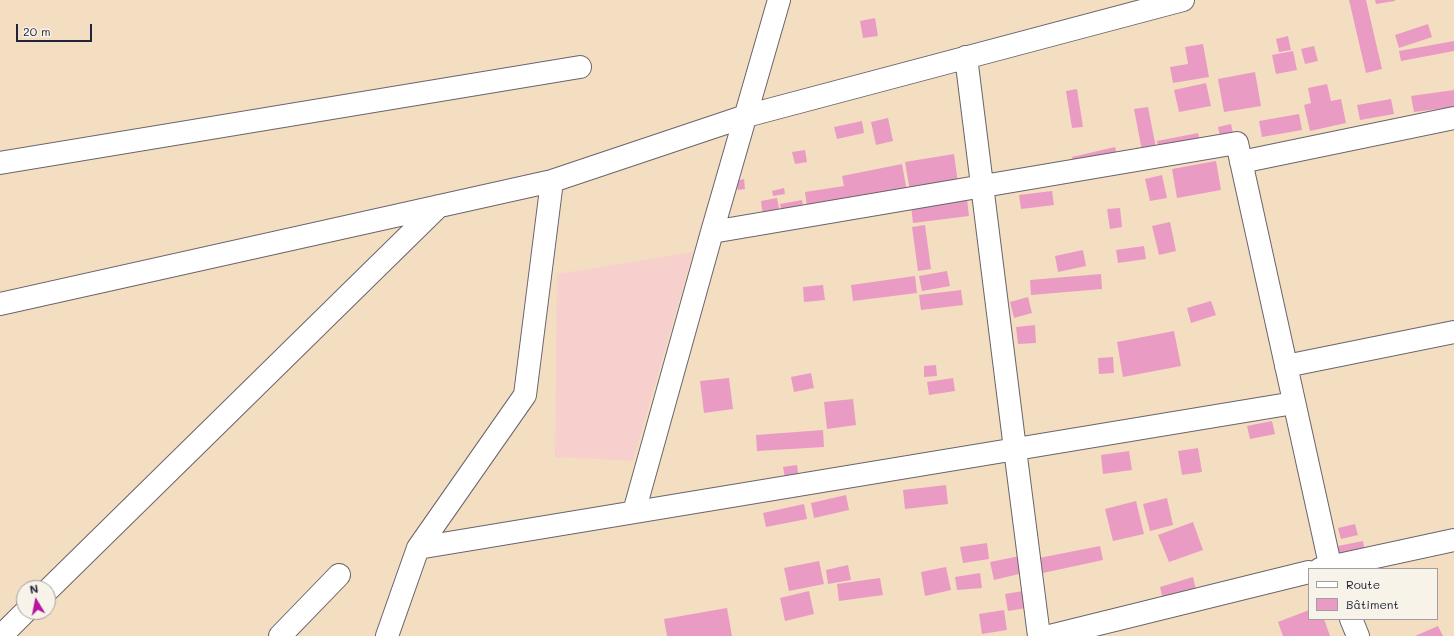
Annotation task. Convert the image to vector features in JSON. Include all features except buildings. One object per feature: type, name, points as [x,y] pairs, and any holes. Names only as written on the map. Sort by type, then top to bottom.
[{"type":"street","points":[[634,512],[712,232],[779,0]]},
{"type":"street","points":[[0,304],[552,181],[746,116],[1183,0]]},
{"type":"street","points":[[966,57],[1014,449],[1039,636]]},
{"type":"street","points":[[0,163],[580,67]]},
{"type":"street","points":[[1241,162],[1454,118]]},
{"type":"street","points":[[712,232],[1237,143],[1294,403],[1327,568],[1454,540]]},
{"type":"street","points":[[387,636],[418,548],[525,395],[552,181]]},
{"type":"street","points":[[56,582],[439,206]]},
{"type":"street","points":[[1286,366],[1454,332]]},
{"type":"street","points":[[418,548],[1294,403]]},
{"type":"street","points":[[1050,636],[1308,572]]},
{"type":"street","points":[[280,636],[339,575]]},
{"type":"street","points":[[1,636],[17,620]]},
{"type":"street","points":[[1351,620],[1358,636]]},
{"type":"shaded area","points":[[693,252],[633,461],[555,457],[557,274]]}]
